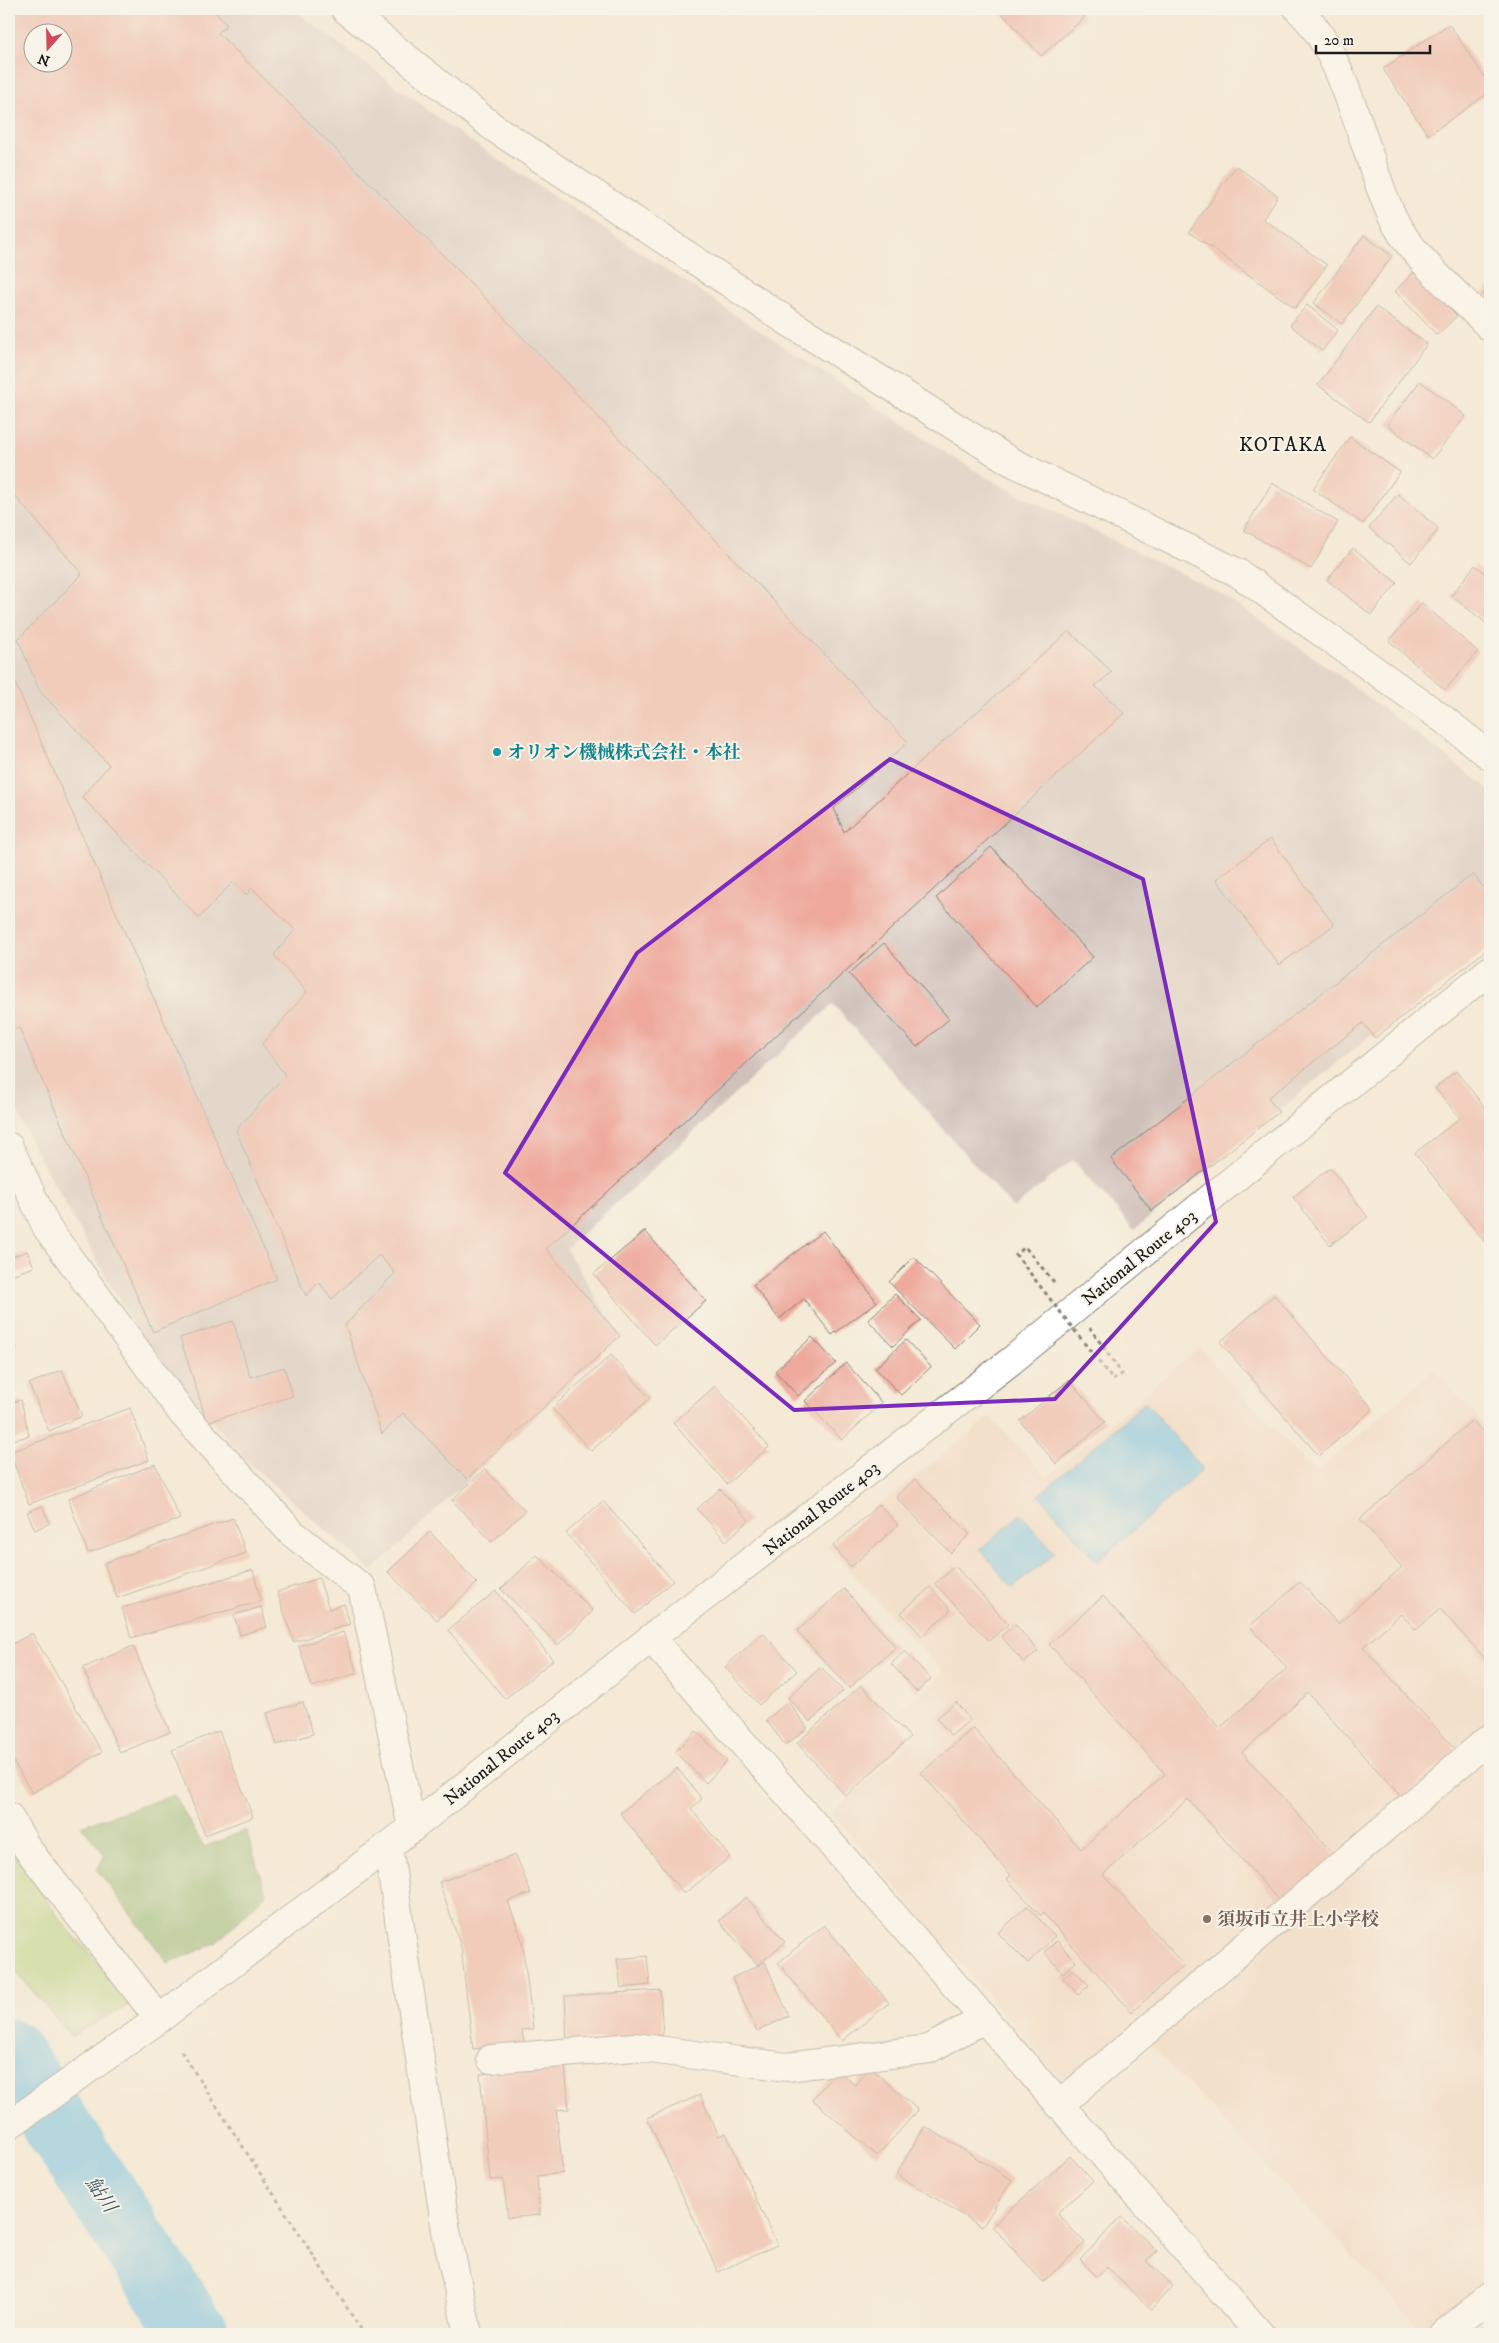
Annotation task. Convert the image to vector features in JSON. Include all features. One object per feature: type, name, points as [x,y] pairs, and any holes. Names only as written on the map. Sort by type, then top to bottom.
[{"type":"main road","points":[[345,9],[493,127],[779,315],[1010,461],[1238,573],[1443,718],[1490,756]]},
{"type":"main road","points":[[1311,13],[1335,65],[1392,217],[1413,249],[1490,327]]},
{"type":"main road","name":"National Route 403","points":[[150,2026],[412,1828],[651,1638],[1011,1361],[1490,970]]},
{"type":"main road","points":[[9,1147],[47,1228],[183,1414],[292,1533],[362,1588],[412,1828]]},
{"type":"main road","points":[[651,1638],[1260,2334]]},
{"type":"main road","points":[[1059,2105],[1490,1738]]},
{"type":"main road","points":[[9,1817],[27,1848],[150,2026],[9,2125]]},
{"type":"main road","points":[[388,1846],[446,2231],[468,2334]]},
{"type":"main road","points":[[491,2059],[634,2047],[786,2067],[929,2049],[984,2019]]},
{"type":"main road","points":[[1444,2334],[1490,2297]]},
{"type":"path","points":[[1054,1282],[1025,1247],[1016,1255],[1113,1380],[1122,1374],[1090,1328]]},
{"type":"path","points":[[181,2051],[364,2334]]},
{"type":"highlighted area","points":[[890,759],[1143,879],[1216,1222],[1055,1399],[794,1410],[505,1173],[637,953]]},
{"type":"shaded area","points":[[9,9],[293,9],[461,135],[951,456],[1000,485],[1217,591],[1332,670],[1490,790],[1490,937],[1134,1230],[1073,1160],[1013,1208],[833,1004],[566,1249],[620,1336],[372,1571],[248,1462],[141,1339],[30,1141],[9,1090]]},
{"type":"shaded area","name":"須坂市立井上小学校","points":[[1199,1348],[1316,1473],[1435,1369],[1490,1432],[1490,2275],[1423,2330],[1133,2027],[1065,2085],[831,1812],[917,1736],[898,1712],[944,1673],[827,1546],[990,1417],[1047,1477]]},
{"type":"green space","points":[[174,1795],[204,1847],[246,1830],[266,1894],[216,1943],[168,1963],[97,1870],[105,1855],[81,1826]]},
{"type":"green space","points":[[9,1846],[59,1918],[132,2003],[71,2036],[9,1963]]},
{"type":"green space","points":[[9,2035],[30,2063],[9,2075]]},
{"type":"water","points":[[1145,1402],[1203,1469],[1097,1562],[1039,1495]]},
{"type":"water","points":[[1021,1514],[1055,1553],[1013,1588],[980,1549]]},
{"type":"building","name":"オリオン機械株式会社・本社","points":[[9,9],[212,9],[227,25],[218,33],[469,281],[908,742],[834,808],[844,832],[1069,631],[1112,672],[1095,686],[1124,713],[546,1249],[620,1336],[467,1479],[403,1413],[382,1434],[345,1325],[395,1273],[379,1255],[332,1299],[319,1282],[306,1296],[236,1130],[285,1075],[262,1044],[307,992],[274,955],[295,930],[252,888],[247,895],[233,882],[199,918],[82,797],[109,765],[39,690],[18,639],[82,574],[9,489]]},
{"type":"building","points":[[998,9],[1077,9],[1085,17],[1041,56]]},
{"type":"building","points":[[1449,24],[1490,85],[1490,92],[1428,135],[1383,69]]},
{"type":"building","points":[[1236,166],[1278,196],[1263,219],[1327,265],[1295,308],[1189,232]]},
{"type":"building","points":[[1364,235],[1392,256],[1342,324],[1314,303]]},
{"type":"building","points":[[1415,271],[1457,316],[1437,335],[1395,291]]},
{"type":"building","points":[[1490,286],[1490,302],[1482,294]]},
{"type":"building","points":[[1307,305],[1338,330],[1322,351],[1290,325]]},
{"type":"building","points":[[1376,307],[1427,344],[1369,422],[1318,385]]},
{"type":"building","points":[[1420,381],[1466,416],[1432,459],[1387,425]]},
{"type":"building","points":[[1350,437],[1400,472],[1363,524],[1313,489]]},
{"type":"building","points":[[1272,483],[1338,522],[1311,569],[1244,530]]},
{"type":"building","points":[[1398,494],[1439,529],[1411,563],[1369,528]]},
{"type":"building","points":[[1353,548],[1397,583],[1371,615],[1327,580]]},
{"type":"building","points":[[1475,565],[1490,577],[1490,626],[1451,596]]},
{"type":"building","points":[[1422,603],[1478,652],[1445,690],[1389,641]]},
{"type":"building","points":[[9,669],[277,1279],[153,1332],[19,1028],[9,1033]]},
{"type":"building","points":[[1271,839],[1334,925],[1279,965],[1216,879]]},
{"type":"building","points":[[991,847],[1093,957],[1037,1007],[936,898]]},
{"type":"building","points":[[1473,874],[1490,896],[1490,947],[1375,1038],[1363,1023],[1268,1098],[1279,1112],[1152,1211],[1111,1159]]},
{"type":"building","points":[[884,943],[949,1019],[917,1047],[849,974]]},
{"type":"building","points":[[1456,1071],[1490,1114],[1490,1242],[1487,1245],[1415,1153],[1460,1118],[1435,1088]]},
{"type":"building","points":[[1330,1168],[1368,1217],[1330,1245],[1293,1197]]},
{"type":"building","points":[[645,1231],[706,1301],[655,1345],[594,1274]]},
{"type":"building","points":[[823,1231],[877,1302],[832,1335],[804,1299],[779,1319],[753,1285]]},
{"type":"building","points":[[27,1251],[34,1267],[9,1276],[9,1258]]},
{"type":"building","points":[[914,1257],[980,1324],[955,1349],[889,1282]]},
{"type":"building","points":[[895,1294],[921,1320],[893,1346],[868,1320]]},
{"type":"building","points":[[1274,1295],[1373,1409],[1319,1456],[1220,1342]]},
{"type":"building","points":[[233,1321],[250,1377],[284,1367],[293,1396],[207,1422],[180,1338]]},
{"type":"building","points":[[9,1325],[17,1349],[9,1352]]},
{"type":"building","points":[[812,1337],[836,1363],[798,1396],[775,1371]]},
{"type":"building","points":[[906,1340],[931,1367],[901,1395],[875,1368]]},
{"type":"building","points":[[611,1355],[650,1398],[591,1451],[552,1408]]},
{"type":"building","points":[[846,1363],[882,1403],[842,1440],[805,1401]]},
{"type":"building","points":[[62,1370],[82,1416],[49,1431],[29,1384]]},
{"type":"building","points":[[1069,1380],[1105,1422],[1056,1464],[1020,1421]]},
{"type":"building","points":[[715,1386],[769,1447],[727,1484],[673,1423]]},
{"type":"building","points":[[21,1400],[29,1436],[9,1441],[9,1403]]},
{"type":"building","points":[[130,1408],[149,1460],[29,1504],[10,1452]]},
{"type":"building","points":[[1472,1420],[1490,1440],[1490,1664],[1440,1609],[1416,1630],[1401,1614],[1363,1647],[1456,1750],[1402,1798],[1308,1693],[1242,1752],[1335,1856],[1281,1903],[1188,1799],[1103,1875],[1184,1965],[1132,2012],[1043,1913],[1040,1915],[1007,1879],[1011,1875],[921,1773],[973,1728],[1081,1849],[1165,1774],[1049,1644],[1103,1596],[1220,1728],[1287,1668],[1250,1626],[1300,1582],[1338,1624],[1402,1567],[1360,1519]]},
{"type":"building","points":[[155,1464],[180,1519],[88,1553],[68,1499]]},
{"type":"building","points":[[485,1469],[525,1511],[492,1542],[452,1500]]},
{"type":"building","points":[[915,1479],[970,1534],[951,1553],[896,1497]]},
{"type":"building","points":[[720,1489],[749,1520],[726,1541],[697,1509]]},
{"type":"building","points":[[603,1501],[673,1581],[635,1614],[566,1533]]},
{"type":"building","points":[[879,1504],[898,1525],[851,1567],[833,1546]]},
{"type":"building","points":[[42,1506],[50,1523],[35,1530],[27,1512]]},
{"type":"building","points":[[233,1518],[246,1553],[117,1598],[104,1563]]},
{"type":"building","points":[[430,1532],[477,1583],[437,1620],[388,1572]]},
{"type":"building","points":[[537,1555],[593,1611],[558,1645],[501,1589]]},
{"type":"building","points":[[955,1566],[1008,1624],[989,1641],[935,1584]]},
{"type":"building","points":[[253,1570],[261,1601],[131,1638],[122,1608]]},
{"type":"building","points":[[319,1578],[329,1609],[344,1604],[350,1624],[294,1642],[277,1592]]},
{"type":"building","points":[[930,1587],[951,1610],[922,1636],[901,1613]]},
{"type":"building","points":[[844,1589],[896,1647],[849,1688],[797,1631]]},
{"type":"building","points":[[496,1591],[553,1660],[505,1699],[448,1630]]},
{"type":"building","points":[[261,1607],[267,1627],[240,1635],[234,1615]]},
{"type":"building","points":[[1015,1624],[1038,1651],[1024,1663],[1001,1636]]},
{"type":"building","points":[[343,1632],[357,1673],[312,1687],[299,1646]]},
{"type":"building","points":[[32,1633],[102,1752],[32,1793],[9,1754],[9,1646]]},
{"type":"building","points":[[763,1633],[797,1671],[759,1705],[725,1667]]},
{"type":"building","points":[[133,1646],[170,1732],[120,1753],[83,1668]]},
{"type":"building","points":[[905,1651],[931,1679],[917,1692],[891,1664]]},
{"type":"building","points":[[821,1667],[843,1691],[810,1722],[788,1698]]},
{"type":"building","points":[[861,1685],[910,1737],[846,1796],[797,1743]]},
{"type":"building","points":[[303,1702],[313,1734],[277,1745],[267,1713]]},
{"type":"building","points":[[788,1702],[808,1728],[785,1745],[766,1720]]},
{"type":"building","points":[[956,1702],[970,1720],[951,1736],[937,1718]]},
{"type":"building","points":[[219,1731],[253,1817],[205,1835],[172,1750]]},
{"type":"building","points":[[696,1731],[727,1761],[706,1783],[675,1752]]},
{"type":"building","points":[[677,1768],[702,1799],[691,1809],[730,1857],[684,1894],[620,1813]]},
{"type":"building","points":[[516,1855],[531,1893],[508,1901],[522,1940],[533,2029],[522,2030],[524,2043],[473,2049],[461,1947],[439,1882]]},
{"type":"building","points":[[746,1897],[785,1942],[758,1965],[719,1921]]},
{"type":"building","points":[[1027,1906],[1055,1936],[1028,1963],[998,1933]]},
{"type":"building","points":[[824,1925],[889,2003],[842,2041],[778,1963]]},
{"type":"building","points":[[1057,1941],[1076,1962],[1063,1973],[1044,1952]]},
{"type":"building","points":[[647,1956],[650,1985],[621,1988],[617,1959]]},
{"type":"building","points":[[765,1962],[789,2016],[757,2031],[732,1978]]},
{"type":"building","points":[[1073,1969],[1089,1985],[1078,1995],[1063,1978]]},
{"type":"building","points":[[660,1990],[663,2035],[567,2041],[565,1996]]},
{"type":"building","points":[[565,2066],[569,2109],[556,2110],[563,2173],[537,2176],[540,2215],[508,2218],[503,2179],[490,2180],[480,2074]]},
{"type":"building","points":[[870,2067],[918,2110],[877,2156],[812,2099],[838,2070],[855,2085]]},
{"type":"building","points":[[700,2095],[719,2136],[726,2133],[777,2245],[718,2272],[647,2118]]},
{"type":"building","points":[[925,2126],[1012,2180],[982,2227],[896,2174]]},
{"type":"building","points":[[1070,2156],[1093,2181],[1057,2213],[1085,2243],[1043,2282],[992,2226]]},
{"type":"building","points":[[1121,2217],[1157,2251],[1147,2261],[1173,2286],[1151,2309],[1106,2267],[1097,2277],[1080,2260]]},
{"type":"waterway","name":"鮎川","points":[[9,2053],[195,2334]]},
{"type":"place","name":"オリオン機械株式会社・本社","points":[[497,752]]},
{"type":"place","name":"須坂市立井上小学校","points":[[1207,1919]]},
{"type":"district","name":"KOTAKA","points":[[1283,444]]}]
